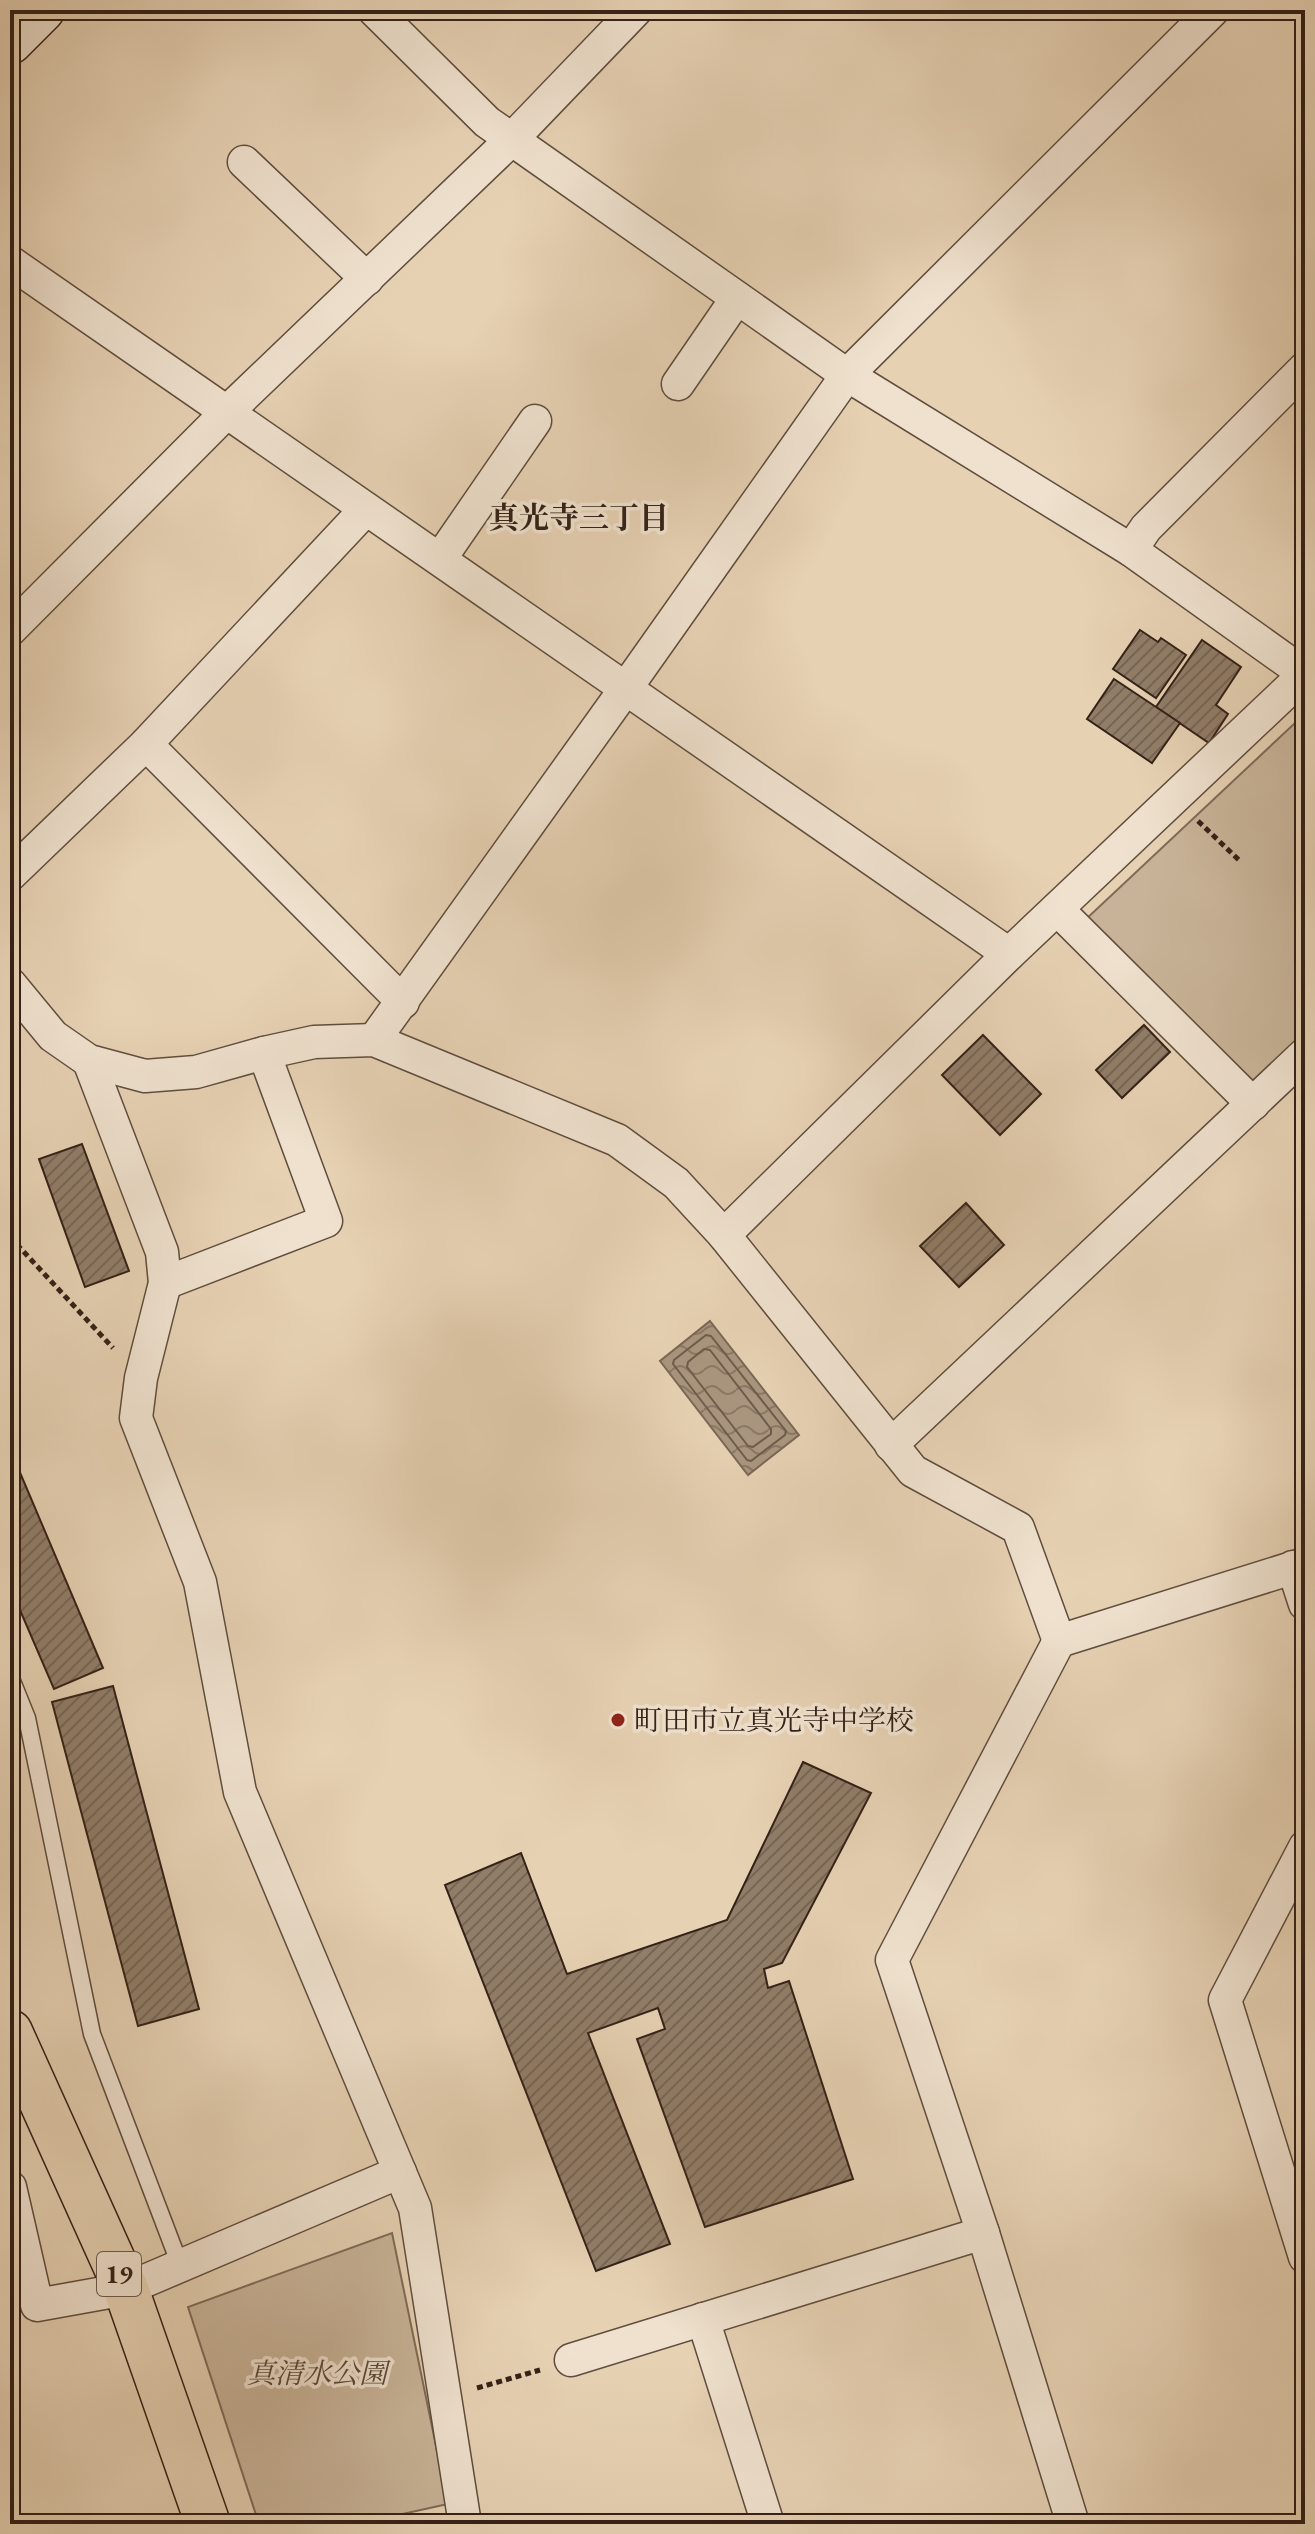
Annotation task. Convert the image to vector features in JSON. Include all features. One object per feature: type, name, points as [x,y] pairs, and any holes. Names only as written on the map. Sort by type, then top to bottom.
[{"type":"main road","points":[[10,42],[42,10]]},
{"type":"main road","name":"19","points":[[10,2032],[126,2289],[208,2524]]},
{"type":"street","points":[[374,10],[487,122],[847,375],[1131,550],[1305,674],[1009,954],[724,1235]]},
{"type":"street","points":[[10,630],[227,412],[512,139],[636,10]]},
{"type":"street","points":[[374,1040],[847,375],[1213,10]]},
{"type":"street","points":[[244,162],[367,279]]},
{"type":"street","points":[[10,262],[1009,954]]},
{"type":"street","points":[[678,384],[737,298]]},
{"type":"street","points":[[1131,550],[1146,528],[1305,368]]},
{"type":"street","points":[[440,559],[535,421]]},
{"type":"street","points":[[10,875],[146,744],[366,509]]},
{"type":"street","points":[[146,744],[403,1002]]},
{"type":"street","points":[[1057,909],[1253,1104]]},
{"type":"street","points":[[10,984],[53,1036],[89,1061],[145,1076],[196,1072],[314,1042],[374,1040],[617,1140],[676,1183],[724,1235],[913,1471],[1018,1528],[1059,1641]]},
{"type":"street","points":[[165,1283],[326,1221],[264,1053]]},
{"type":"street","points":[[891,1445],[1305,1054]]},
{"type":"street","points":[[89,1061],[162,1252],[165,1283],[141,1378],[136,1418],[200,1582],[240,1792],[415,2208],[465,2524]]},
{"type":"street","points":[[1073,2524],[983,2233],[892,1960],[1059,1641],[1299,1566],[1305,1604]]},
{"type":"street","points":[[1303,2244],[1225,2000],[1305,1847]]},
{"type":"street","points":[[10,2187],[37,2305],[126,2289],[400,2172]]},
{"type":"street","points":[[571,2360],[983,2233]]},
{"type":"street","points":[[703,2319],[768,2524]]},
{"type":"lane","points":[[10,1676],[27,1718],[92,2034],[180,2265]]},
{"type":"path","points":[[1174,798],[1240,861]]},
{"type":"path","points":[[10,1237],[141,1378]]},
{"type":"green space","points":[[1295,723],[1305,725],[1305,1035],[1250,1088],[1084,921]]},
{"type":"green space","name":"真清水公園","points":[[392,2233],[448,2504],[357,2524],[259,2524],[188,2307]]},
{"type":"water","points":[[710,1321],[799,1435],[748,1475],[660,1361]]},
{"type":"building","points":[[1140,630],[1158,642],[1161,638],[1186,655],[1156,698],[1113,669]]},
{"type":"building","points":[[1202,640],[1241,667],[1216,705],[1228,714],[1209,743],[1156,707]]},
{"type":"building","points":[[1114,679],[1180,723],[1152,763],[1087,719]]},
{"type":"building","points":[[1144,1025],[1170,1052],[1122,1098],[1096,1070]]},
{"type":"building","points":[[983,1035],[1041,1094],[1000,1135],[942,1075]]},
{"type":"building","points":[[82,1144],[129,1271],[85,1287],[39,1159]]},
{"type":"building","points":[[966,1203],[1004,1245],[959,1287],[920,1246]]},
{"type":"building","points":[[10,1449],[103,1668],[54,1689],[10,1587]]},
{"type":"building","points":[[113,1686],[199,2009],[138,2026],[52,1702]]},
{"type":"building","points":[[803,1762],[871,1793],[782,1963],[764,1969],[768,1988],[789,1981],[853,2179],[705,2227],[637,2039],[665,2029],[658,2008],[588,2033],[670,2244],[596,2271],[445,1885],[521,1853],[567,1974],[727,1920]]},
{"type":"place","name":"町田市立真光寺中学校","points":[[618,1720]]},
{"type":"district","name":"真光寺三丁目","points":[[579,517]]}]
